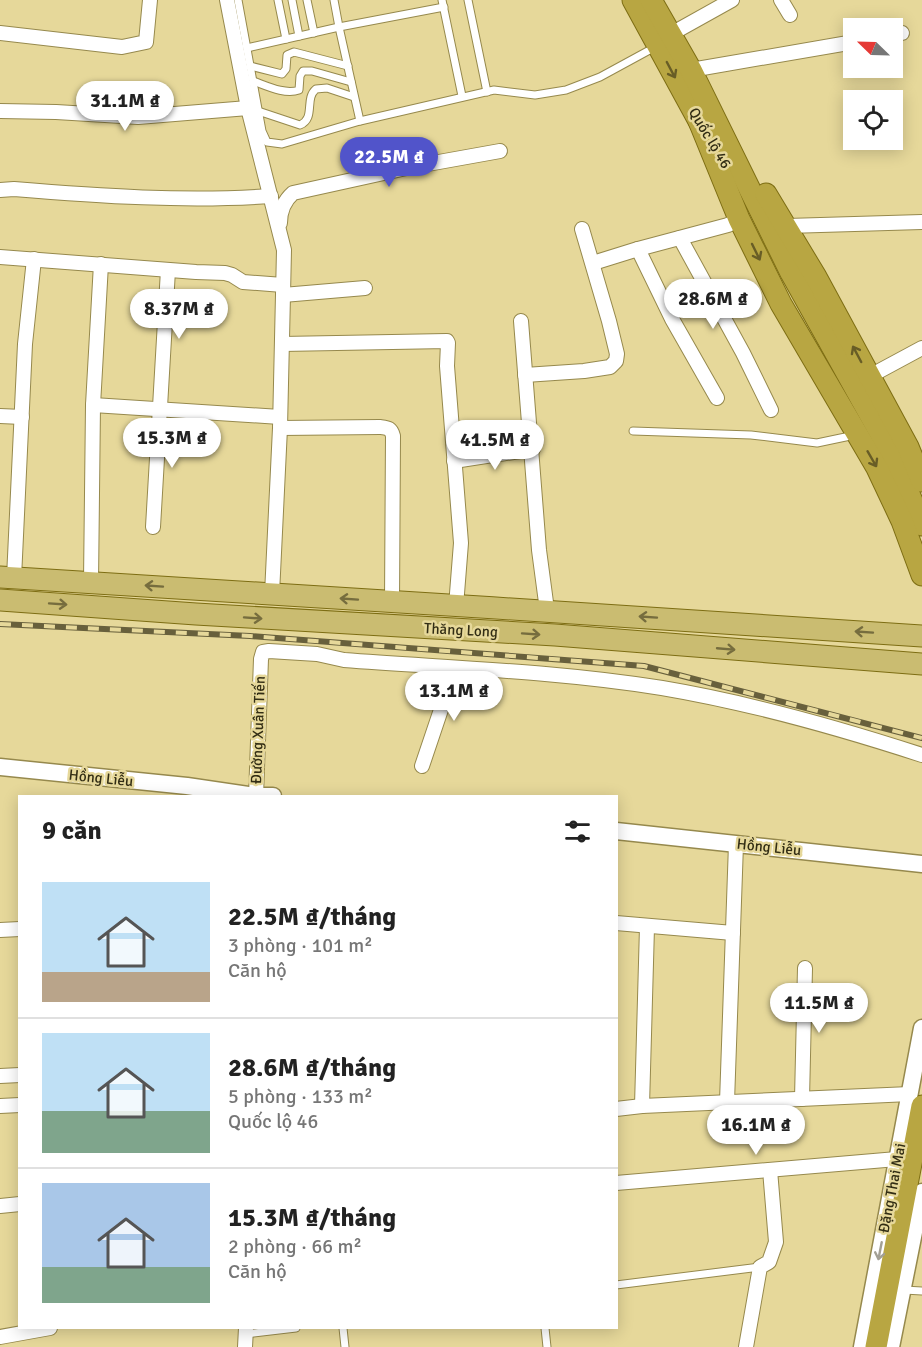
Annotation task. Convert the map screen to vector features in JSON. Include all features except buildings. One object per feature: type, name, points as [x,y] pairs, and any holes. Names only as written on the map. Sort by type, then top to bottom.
[{"type":"highway","name":"Quốc lộ 46","points":[[633,0],[691,70],[709,123]]},
{"type":"highway","name":"Quốc lộ 46","points":[[651,0],[665,40],[791,273],[862,382]]},
{"type":"highway","points":[[709,123],[739,219],[782,304],[877,468],[902,521],[922,574]]},
{"type":"highway","points":[[709,123],[787,226],[862,382],[922,525]]},
{"type":"highway","points":[[862,382],[908,447],[922,480]]},
{"type":"highway","name":"Đặng Thai Mai","points":[[876,1347],[917,1107]]},
{"type":"main road","name":"Thăng Long","points":[[7,577],[392,603],[547,610],[922,636]]},
{"type":"main road","name":"Thăng Long","points":[[0,600],[601,639],[922,664]]},
{"type":"main road","points":[[391,626],[392,603]]},
{"type":"street","points":[[0,33],[122,47],[146,42],[150,0]]},
{"type":"street","points":[[227,0],[284,250],[280,423],[272,594]]},
{"type":"street","points":[[665,40],[732,0]]},
{"type":"street","points":[[781,0],[790,15]]},
{"type":"street","points":[[691,70],[843,44]]},
{"type":"street","points":[[0,111],[56,111],[138,117],[253,110]]},
{"type":"street","points":[[279,231],[280,214],[293,192],[500,151]]},
{"type":"street","points":[[0,190],[210,198],[271,196]]},
{"type":"street","points":[[592,263],[728,225],[739,219]]},
{"type":"street","points":[[787,226],[922,222]]},
{"type":"street","points":[[525,375],[610,367],[616,361],[609,321],[582,229]]},
{"type":"street","points":[[680,238],[743,353],[771,410]]},
{"type":"street","points":[[638,249],[672,319],[717,398]]},
{"type":"street","points":[[0,257],[225,273],[232,274],[243,282],[283,290],[365,288]]},
{"type":"street","points":[[7,577],[22,417],[27,313],[33,259]]},
{"type":"street","points":[[91,582],[93,405],[101,264]]},
{"type":"street","points":[[153,527],[168,270]]},
{"type":"street","points":[[521,321],[539,550],[547,610]]},
{"type":"street","points":[[282,345],[447,341],[461,543],[456,606]]},
{"type":"street","points":[[862,382],[922,348]]},
{"type":"street","points":[[93,405],[159,409],[280,423],[387,428],[393,436],[392,603]]},
{"type":"street","points":[[0,416],[22,417]]},
{"type":"street","points":[[454,461],[532,449]]},
{"type":"street","name":"Đường Xuân Tiến","points":[[256,795],[262,654],[269,651],[317,654],[344,660],[455,668]]},
{"type":"street","points":[[422,766],[455,668],[612,681],[714,697],[836,727],[922,755]]},
{"type":"street","name":"Hồng Liễu","points":[[0,767],[187,786],[249,795]]},
{"type":"street","name":"Hồng Liễu","points":[[618,831],[922,864]]},
{"type":"street","points":[[727,1102],[736,844]]},
{"type":"street","points":[[618,923],[733,933]]},
{"type":"street","points":[[642,1106],[647,927]]},
{"type":"street","points":[[0,930],[18,929]]},
{"type":"street","points":[[802,1099],[805,968]]},
{"type":"street","name":"Đặng Thai Mai","points":[[862,1347],[897,1159],[917,1107],[922,1028]]},
{"type":"street","points":[[0,1076],[18,1075]]},
{"type":"street","points":[[618,1109],[802,1099],[917,1107]]},
{"type":"street","points":[[0,1106],[18,1105]]},
{"type":"street","points":[[618,1183],[897,1159]]},
{"type":"street","points":[[746,1347],[760,1266],[769,1262],[776,1242],[770,1170]]},
{"type":"street","name":"Đặng Thai Mai","points":[[891,1347],[922,1192]]},
{"type":"street","points":[[0,1206],[18,1204]]},
{"type":"street","points":[[0,1337],[44,1329]]},
{"type":"lane","points":[[238,0],[253,81],[253,110],[265,139],[272,144],[282,144],[360,121],[462,96],[495,90],[535,95],[566,90],[600,77],[665,40]]},
{"type":"lane","points":[[278,0],[286,39]]},
{"type":"lane","points":[[292,0],[299,36]]},
{"type":"lane","points":[[307,0],[314,33]]},
{"type":"lane","points":[[334,0],[360,121]]},
{"type":"lane","points":[[468,0],[487,92]]},
{"type":"lane","points":[[247,48],[443,4],[462,96]]},
{"type":"lane","points":[[250,66],[282,74],[286,69],[287,55],[294,52],[348,66]]},
{"type":"lane","points":[[253,81],[286,92],[299,90],[300,76],[303,71],[312,71],[351,82]]},
{"type":"lane","points":[[253,110],[300,125],[308,118],[310,97],[316,89],[327,88],[354,97]]},
{"type":"lane","points":[[633,431],[750,435],[818,443],[858,435]]},
{"type":"lane","points":[[618,1285],[760,1266]]},
{"type":"lane","points":[[901,1290],[922,1291]]},
{"type":"lane","points":[[246,1336],[290,1329]]},
{"type":"lane","points":[[343,1329],[345,1347]]},
{"type":"lane","points":[[545,1329],[548,1347]]},
{"type":"railway","points":[[0,624],[250,636],[644,666],[922,738]]}]
